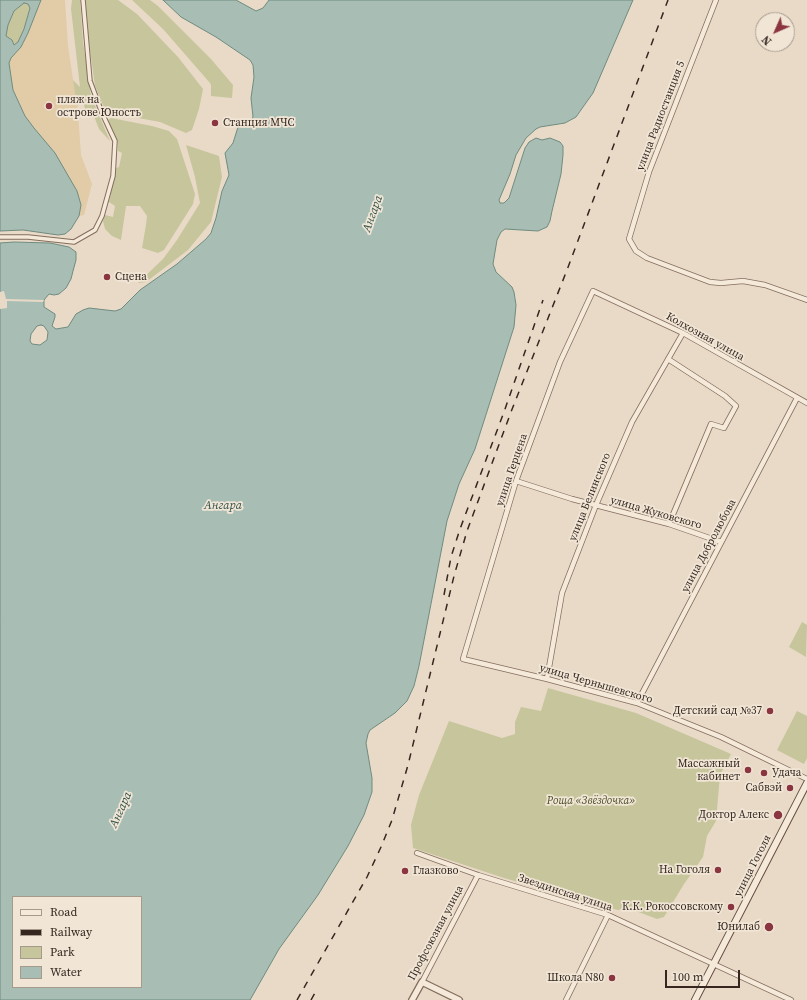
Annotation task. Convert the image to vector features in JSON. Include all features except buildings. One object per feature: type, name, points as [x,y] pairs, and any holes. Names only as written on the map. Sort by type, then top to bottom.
[{"type":"main road","name":"улица Гоголя","points":[[695,1000],[807,783]]},
{"type":"street","points":[[0,237],[28,237],[74,242],[95,230],[102,216],[113,176],[115,141],[102,113],[90,81],[83,0]]},
{"type":"street","name":"улица Радиостанция 5","points":[[716,0],[649,172],[629,239],[636,251],[647,258],[710,282],[721,283],[743,281],[765,286],[807,300]]},
{"type":"street","name":"Колхозная улица","points":[[593,291],[683,333],[807,403]]},
{"type":"street","name":"улица Герцена","points":[[463,660],[516,482],[560,362],[593,291]]},
{"type":"street","name":"улица Белинского","points":[[547,679],[562,593],[596,505],[632,422],[683,333]]},
{"type":"street","points":[[668,359],[725,396],[736,406],[724,428],[711,424],[670,524]]},
{"type":"street","name":"улица Добролюбова","points":[[637,703],[797,398]]},
{"type":"street","name":"улица Жуковского","points":[[516,482],[572,499],[670,524],[721,542]]},
{"type":"street","name":"улица Чернышевского","points":[[463,660],[547,679],[637,703],[721,737],[807,779]]},
{"type":"street","name":"Звездинская улица","points":[[417,853],[478,875],[608,915],[791,1000]]},
{"type":"street","name":"Профсоюзная улица","points":[[412,1000],[478,875]]},
{"type":"street","points":[[566,1000],[608,915]]},
{"type":"street","points":[[422,982],[458,1000]]},
{"type":"green space","points":[[72,0],[80,0],[83,42],[91,96],[110,141],[99,129],[92,111],[85,109],[83,100],[68,115],[68,75],[80,87],[71,9]]},
{"type":"green space","points":[[83,0],[118,0],[137,14],[178,57],[203,89],[199,109],[192,130],[186,133],[160,122],[106,112],[95,86]]},
{"type":"green space","points":[[132,0],[150,0],[158,6],[211,59],[233,85],[232,98],[211,96],[210,83],[163,29]]},
{"type":"green space","points":[[24,3],[28,4],[30,8],[24,29],[15,45],[11,39],[6,36],[8,25],[14,11]]},
{"type":"green space","points":[[111,118],[169,131],[177,139],[195,194],[193,204],[164,250],[158,253],[142,248],[147,216],[140,206],[126,206],[121,240],[112,236],[105,229],[103,221],[105,215],[113,217],[115,206],[109,202],[116,168],[119,167],[122,153],[118,151],[118,142],[108,120]]},
{"type":"green space","points":[[186,145],[219,156],[222,177],[211,222],[188,250],[146,282],[138,283],[163,259],[177,240],[200,203],[195,177]]},
{"type":"green space","points":[[802,622],[807,625],[806,657],[789,647]]},
{"type":"green space","name":"Роща «Звёздочка»","points":[[548,688],[636,713],[731,754],[720,775],[716,821],[707,836],[703,857],[684,884],[664,917],[657,919],[628,908],[618,910],[602,906],[504,878],[413,848],[411,825],[419,795],[449,721],[502,738],[515,734],[515,722],[521,707],[541,711]]},
{"type":"green space","points":[[797,711],[807,716],[807,758],[804,764],[777,750]]},
{"type":"sand","name":"пляж на острове Юность","points":[[41,0],[65,0],[68,46],[78,112],[81,155],[92,184],[84,215],[79,216],[81,205],[77,191],[25,116],[13,90],[9,63],[11,58],[21,47]]},
{"type":"water","points":[[0,0],[41,0],[21,47],[11,58],[9,63],[13,90],[25,116],[55,153],[77,191],[81,205],[79,216],[71,229],[65,234],[58,235],[23,230],[0,231]],"holes":[[[24,3],[28,4],[30,8],[24,29],[18,42],[14,45],[12,40],[6,36],[8,25],[14,11]]]},
{"type":"water","name":"Ангара","points":[[163,0],[236,0],[256,11],[263,8],[269,0],[633,0],[593,93],[576,117],[565,123],[540,127],[526,138],[516,155],[499,200],[500,203],[504,203],[509,198],[525,148],[529,142],[536,138],[542,140],[550,138],[560,142],[563,146],[561,174],[550,221],[547,227],[538,231],[505,229],[501,232],[497,240],[493,264],[496,272],[512,287],[514,292],[516,305],[514,327],[475,449],[459,484],[447,521],[414,686],[407,701],[395,713],[370,730],[368,734],[366,743],[372,778],[372,792],[364,815],[348,846],[318,895],[279,949],[250,1000],[0,1000],[0,243],[50,243],[69,247],[76,252],[76,260],[71,279],[66,288],[59,294],[49,294],[44,300],[44,307],[55,314],[52,326],[56,329],[68,327],[76,314],[89,308],[115,311],[121,309],[140,290],[177,264],[206,239],[211,233],[222,191],[229,175],[225,153],[233,143],[238,127],[249,123],[253,117],[251,98],[254,77],[253,65],[250,60],[216,37],[181,17]],"holes":[[[37,326],[44,326],[48,332],[47,340],[40,345],[32,344],[30,341],[31,334]]]},
{"type":"pier","points":[[4,291],[6,299],[44,300],[43,302],[7,301],[7,308],[0,309],[0,292]]},
{"type":"railway","points":[[297,1000],[367,877],[392,820],[408,765],[454,576],[467,531],[668,0]]},
{"type":"railway","points":[[444,595],[451,557],[460,529],[504,412],[543,300]]},
{"type":"railway","points":[[311,1000],[316,991]]},
{"type":"place","name":"пляж на острове Юность","points":[[49,106]]},
{"type":"place","name":"Станция МЧС","points":[[215,123]]},
{"type":"place","name":"Сцена","points":[[107,277]]},
{"type":"place","name":"Детский сад №37","points":[[770,711]]},
{"type":"place","name":"Массажный кабинет","points":[[748,770]]},
{"type":"place","name":"Удача","points":[[764,773]]},
{"type":"place","name":"Сабвэй","points":[[790,788]]},
{"type":"place","name":"Доктор Алекс","points":[[778,815]]},
{"type":"place","name":"На Гоголя","points":[[718,870]]},
{"type":"place","name":"Глазково","points":[[405,871]]},
{"type":"place","name":"К.К. Рокоссовскому","points":[[731,907]]},
{"type":"place","name":"Юнилаб","points":[[769,927]]},
{"type":"place","name":"Школа N80","points":[[612,978]]}]
